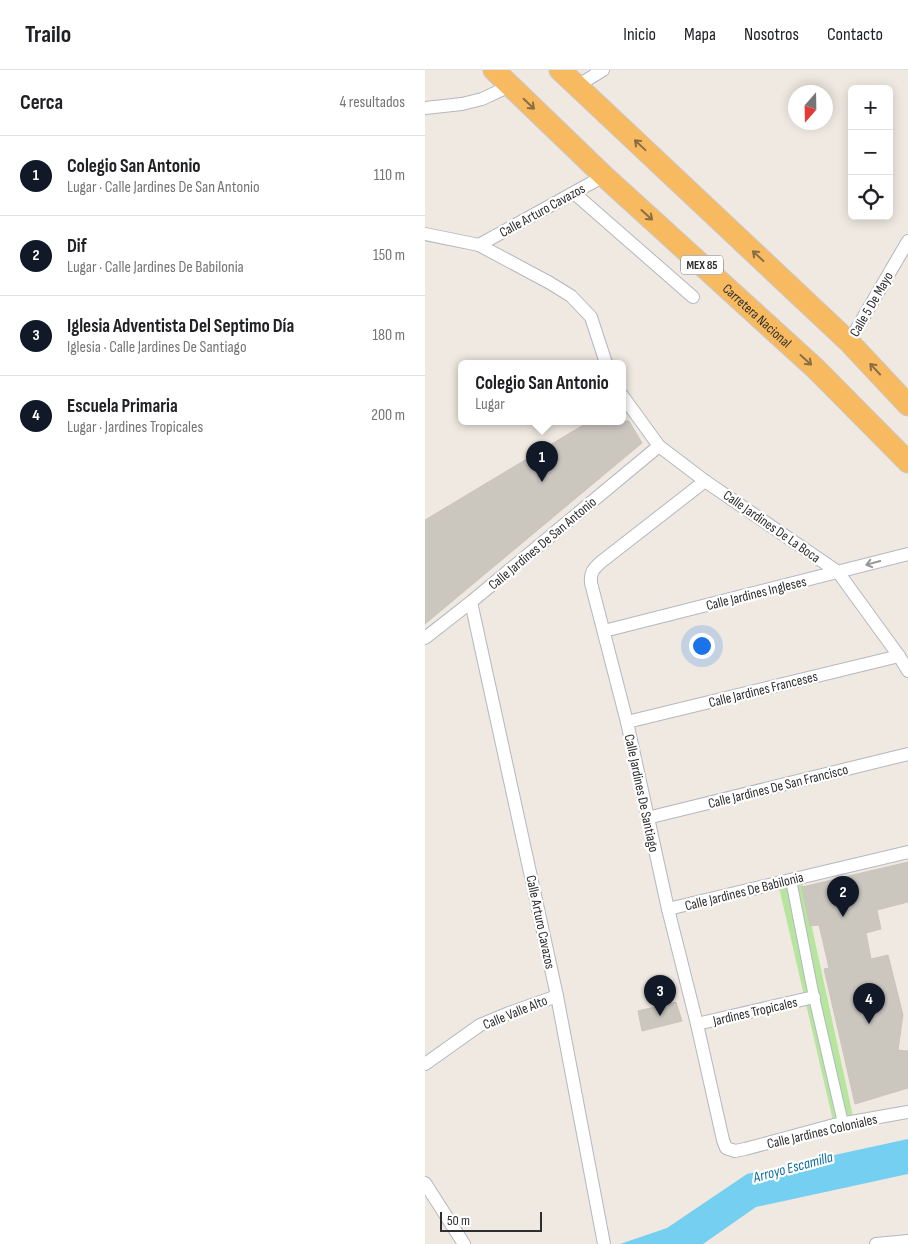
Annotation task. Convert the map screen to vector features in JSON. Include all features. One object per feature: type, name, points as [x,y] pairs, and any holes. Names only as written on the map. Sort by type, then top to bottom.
[{"type":"highway","name":"Carretera Nacional","points":[[494,70],[604,176],[816,369],[908,462]]},
{"type":"highway","points":[[560,70],[849,342],[908,405]]},
{"type":"street","points":[[577,86],[603,70]]},
{"type":"street","points":[[425,108],[462,104],[482,99],[510,86]]},
{"type":"street","name":"Calle Arturo Cavazos","points":[[479,245],[604,176]]},
{"type":"street","points":[[574,193],[693,296]]},
{"type":"street","points":[[425,234],[479,245],[571,296],[591,317],[605,360]]},
{"type":"street","name":"Calle 5 De Mayo","points":[[849,342],[908,241]]},
{"type":"street","name":"Calle Jardines De La Boca","points":[[626,401],[659,446],[705,481],[838,572],[908,671]]},
{"type":"street","name":"Calle Jardines De San Antonio","points":[[425,638],[659,446]]},
{"type":"street","name":"Calle Jardines De Santiago","points":[[705,481],[594,568],[591,583],[627,722],[668,910],[697,1024],[723,1140],[726,1148],[735,1151]]},
{"type":"street","name":"Calle Jardines Ingleses","points":[[604,631],[908,554]]},
{"type":"street","name":"Calle Arturo Cavazos","points":[[471,602],[557,996],[604,1244]]},
{"type":"street","name":"Calle Jardines Franceses","points":[[627,722],[899,656]]},
{"type":"street","name":"Calle Jardines De San Francisco","points":[[647,818],[908,754]]},
{"type":"street","name":"Calle Jardines De Babilonia","points":[[668,910],[908,852]]},
{"type":"street","points":[[791,880],[814,997],[843,1124]]},
{"type":"street","name":"Calle Valle Alto","points":[[425,1064],[480,1025],[557,996]]},
{"type":"street","name":"Jardines Tropicales","points":[[697,1024],[814,997]]},
{"type":"street","name":"Calle Jardines Coloniales","points":[[735,1151],[843,1124],[908,1112]]},
{"type":"street","points":[[425,1183],[464,1244]]},
{"type":"street","points":[[876,1244],[908,1241]]},
{"type":"green space","points":[[801,877],[854,1121],[834,1125],[778,883]]},
{"type":"water","name":"Arroyo Escamilla","points":[[908,1139],[908,1174],[756,1207],[703,1244],[620,1244],[667,1228],[747,1174]]},
{"type":"building","points":[[626,421],[629,421],[642,443],[425,624],[425,520],[583,425],[626,425]]},
{"type":"building","points":[[908,862],[908,902],[877,910],[881,929],[866,933],[871,959],[888,955],[903,1015],[898,1050],[908,1051],[908,1088],[855,1104],[824,969],[829,968],[819,925],[810,926],[802,887]]},
{"type":"building","points":[[676,1002],[682,1021],[642,1031],[638,1011]]},
{"type":"place","name":"Colegio San Antonio","points":[[542,482]]},
{"type":"place","name":"Dif","points":[[843,917]]},
{"type":"place","name":"Iglesia Adventista Del Septimo Día","points":[[660,1016]]},
{"type":"place","name":"Escuela Primaria","points":[[869,1024]]}]
